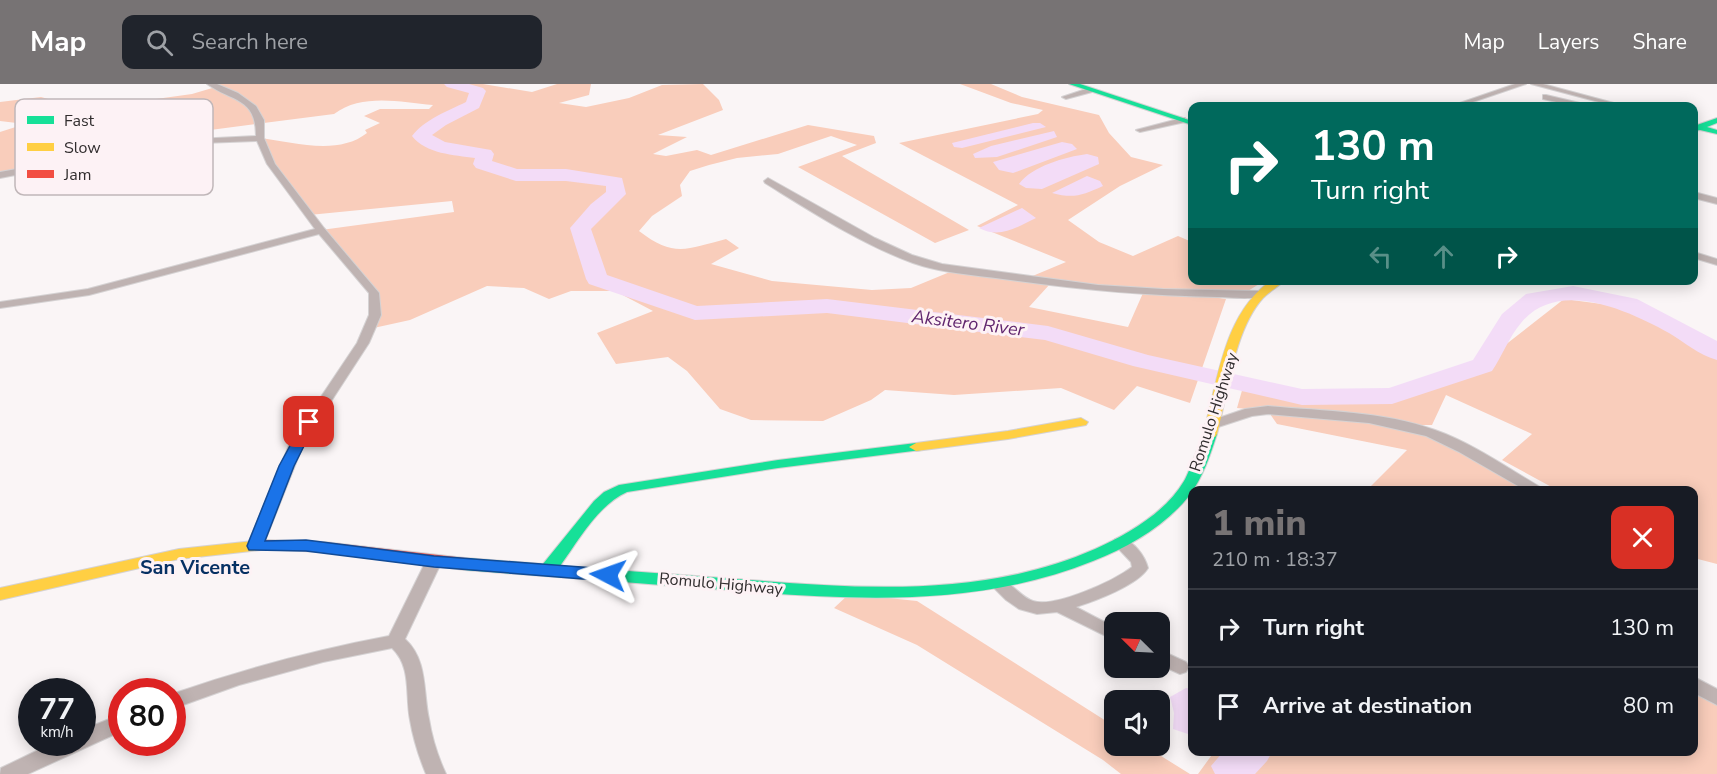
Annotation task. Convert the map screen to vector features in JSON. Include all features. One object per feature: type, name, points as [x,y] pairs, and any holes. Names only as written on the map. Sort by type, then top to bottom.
[{"type":"main road","points":[[1072,84],[1187,121]]},
{"type":"main road","points":[[1698,126],[1717,120]]},
{"type":"main road","points":[[1698,128],[1717,132]]},
{"type":"main road","name":"Romulo Highway","points":[[0,594],[168,557],[255,546],[316,547],[547,571],[864,595],[949,592],[999,585],[1079,563],[1121,543],[1155,520],[1182,495],[1197,472],[1244,319],[1260,294],[1273,285]]},
{"type":"main road","points":[[547,571],[603,500],[624,488],[778,464],[1008,435],[1082,422]]},
{"type":"street","points":[[211,84],[235,95],[253,108],[260,120],[260,138],[271,164],[321,230],[374,293],[375,315],[363,343],[297,443],[255,546]]},
{"type":"street","points":[[1467,102],[1522,84]]},
{"type":"street","points":[[1535,84],[1605,102]]},
{"type":"street","points":[[1066,98],[1089,90]]},
{"type":"street","points":[[1546,97],[1565,102]]},
{"type":"street","points":[[1140,130],[1187,121]]},
{"type":"street","points":[[213,140],[260,138]]},
{"type":"street","points":[[0,175],[15,172]]},
{"type":"street","points":[[768,181],[836,221],[907,256],[933,265],[1099,289],[1172,294],[1260,294]]},
{"type":"street","points":[[1698,196],[1717,201]]},
{"type":"street","points":[[0,305],[89,292],[321,230]]},
{"type":"street","points":[[1698,256],[1717,262]]},
{"type":"street","points":[[1213,421],[1250,412],[1268,411],[1369,419],[1397,424],[1431,433],[1464,449],[1527,486]]},
{"type":"street","points":[[999,585],[1025,605],[1037,608],[1061,607],[1135,573],[1140,568],[1138,560],[1121,543]]},
{"type":"street","points":[[395,641],[434,561]]},
{"type":"street","points":[[1061,607],[1104,629]]},
{"type":"street","points":[[186,697],[236,679],[323,655],[395,641]]},
{"type":"street","points":[[395,641],[411,657],[416,680],[419,717],[426,748],[436,774]]},
{"type":"street","points":[[1170,662],[1180,667]]},
{"type":"street","points":[[1698,686],[1717,698]]},
{"type":"street","points":[[8,774],[46,756]]},
{"type":"shaded area","points":[[218,84],[483,84],[532,92],[557,84],[591,84],[589,95],[559,103],[586,107],[629,98],[662,85],[703,84],[719,100],[723,110],[658,135],[687,137],[653,154],[666,156],[697,150],[711,155],[808,125],[874,136],[876,143],[842,156],[969,230],[935,243],[798,167],[857,145],[831,136],[778,154],[737,158],[690,171],[680,185],[682,196],[652,216],[639,231],[662,245],[681,249],[726,239],[739,248],[711,264],[772,281],[872,290],[911,288],[957,269],[1023,280],[1066,262],[977,226],[1018,205],[899,143],[1038,114],[1043,110],[1011,103],[960,84],[991,84],[1022,97],[1099,115],[1109,133],[1131,157],[1163,165],[1120,186],[1068,220],[1099,242],[1133,256],[1178,236],[1188,240],[1188,285],[1258,285],[1243,294],[1198,295],[1226,299],[1190,403],[1137,386],[1114,410],[1061,388],[954,395],[885,390],[871,400],[823,421],[751,420],[720,409],[687,371],[668,357],[616,364],[597,333],[653,311],[615,291],[571,291],[549,299],[524,288],[487,286],[410,320],[369,329],[374,293],[321,230],[454,212],[452,201],[309,215],[271,164],[260,138],[315,146],[343,144],[355,140],[367,133],[365,130],[380,123],[364,116],[380,109],[429,109],[433,105],[382,100],[369,101],[345,107],[334,114],[213,130],[213,99],[156,99],[192,94],[219,86]],"holes":[[[1050,284],[1143,293],[1128,327],[1029,307]]]},
{"type":"shaded area","points":[[41,97],[48,99],[25,99]]},
{"type":"shaded area","points":[[15,100],[15,123],[0,121],[0,102]]},
{"type":"shaded area","points":[[1040,123],[1046,127],[962,148],[954,147],[952,143]]},
{"type":"shaded area","points":[[15,127],[15,171],[0,174],[0,132]]},
{"type":"shaded area","points":[[1054,131],[1057,137],[997,157],[975,158],[973,154],[991,146]]},
{"type":"shaded area","points":[[1062,142],[1072,144],[1077,149],[1013,173],[999,170],[993,162]]},
{"type":"shaded area","points":[[1087,154],[1098,157],[1099,164],[1042,189],[1026,188],[1019,184],[1040,167],[1069,157]]},
{"type":"shaded area","points":[[1087,176],[1100,181],[1103,186],[1078,195],[1066,196],[1052,193]]},
{"type":"shaded area","points":[[1022,208],[1036,218],[1001,232],[979,228]]},
{"type":"shaded area","points":[[1564,299],[1617,306],[1667,327],[1717,358],[1717,564],[1698,559],[1698,486],[1550,486],[1502,460],[1532,434],[1446,395],[1432,425],[1400,425],[1464,449],[1528,486],[1371,486],[1407,450],[1277,424],[1268,411],[1237,408],[1243,387],[1302,397],[1392,396],[1477,367]]},
{"type":"shaded area","points":[[849,594],[917,601],[1104,720],[1104,756],[1161,756],[1190,774],[1121,774],[1103,760],[917,645],[834,608]]},
{"type":"shaded area","points":[[1698,686],[1717,698],[1717,774],[1198,774],[1211,756],[1698,756]]},
{"type":"shaded area","points":[[1188,688],[1188,734],[1173,729],[1174,713],[1170,697]]},
{"type":"shaded area","points":[[1220,756],[1270,756],[1255,774],[1215,774],[1211,766]]},
{"type":"waterway","name":"Aksitero River","points":[[452,84],[478,91],[473,105],[440,121],[421,136],[440,147],[485,154],[482,164],[516,175],[566,175],[615,182],[616,194],[598,208],[580,228],[597,279],[695,313],[827,306],[1048,333],[1142,361],[1302,397],[1392,396],[1483,365],[1511,319],[1534,299],[1573,293],[1629,304],[1677,328],[1717,352]]},
{"type":"traffic: fast","points":[[1073,84],[1188,122]]},
{"type":"traffic: fast","points":[[1698,127],[1717,120]]},
{"type":"traffic: fast","points":[[1699,127],[1717,132]]},
{"type":"traffic: fast","points":[[1188,486],[1200,464],[1210,434]]},
{"type":"traffic: fast","points":[[547,571],[599,504],[609,495],[624,488],[778,464],[916,447]]},
{"type":"traffic: fast","points":[[465,564],[839,593],[906,593],[971,588],[1035,576],[1099,553],[1145,527],[1166,511],[1188,486]]},
{"type":"traffic: slow","points":[[1210,434],[1228,362],[1241,326],[1258,297],[1273,285]]},
{"type":"traffic: slow","points":[[916,447],[1008,435],[1081,422]]},
{"type":"traffic: slow","points":[[0,594],[179,554],[264,545]]},
{"type":"traffic: jam","points":[[264,545],[324,547],[465,564]]},
{"type":"district","name":"San Vicente","points":[[195,567]]},
{"type":"route","points":[[309,422],[286,466],[255,546],[306,546],[434,561],[608,575]]}]
